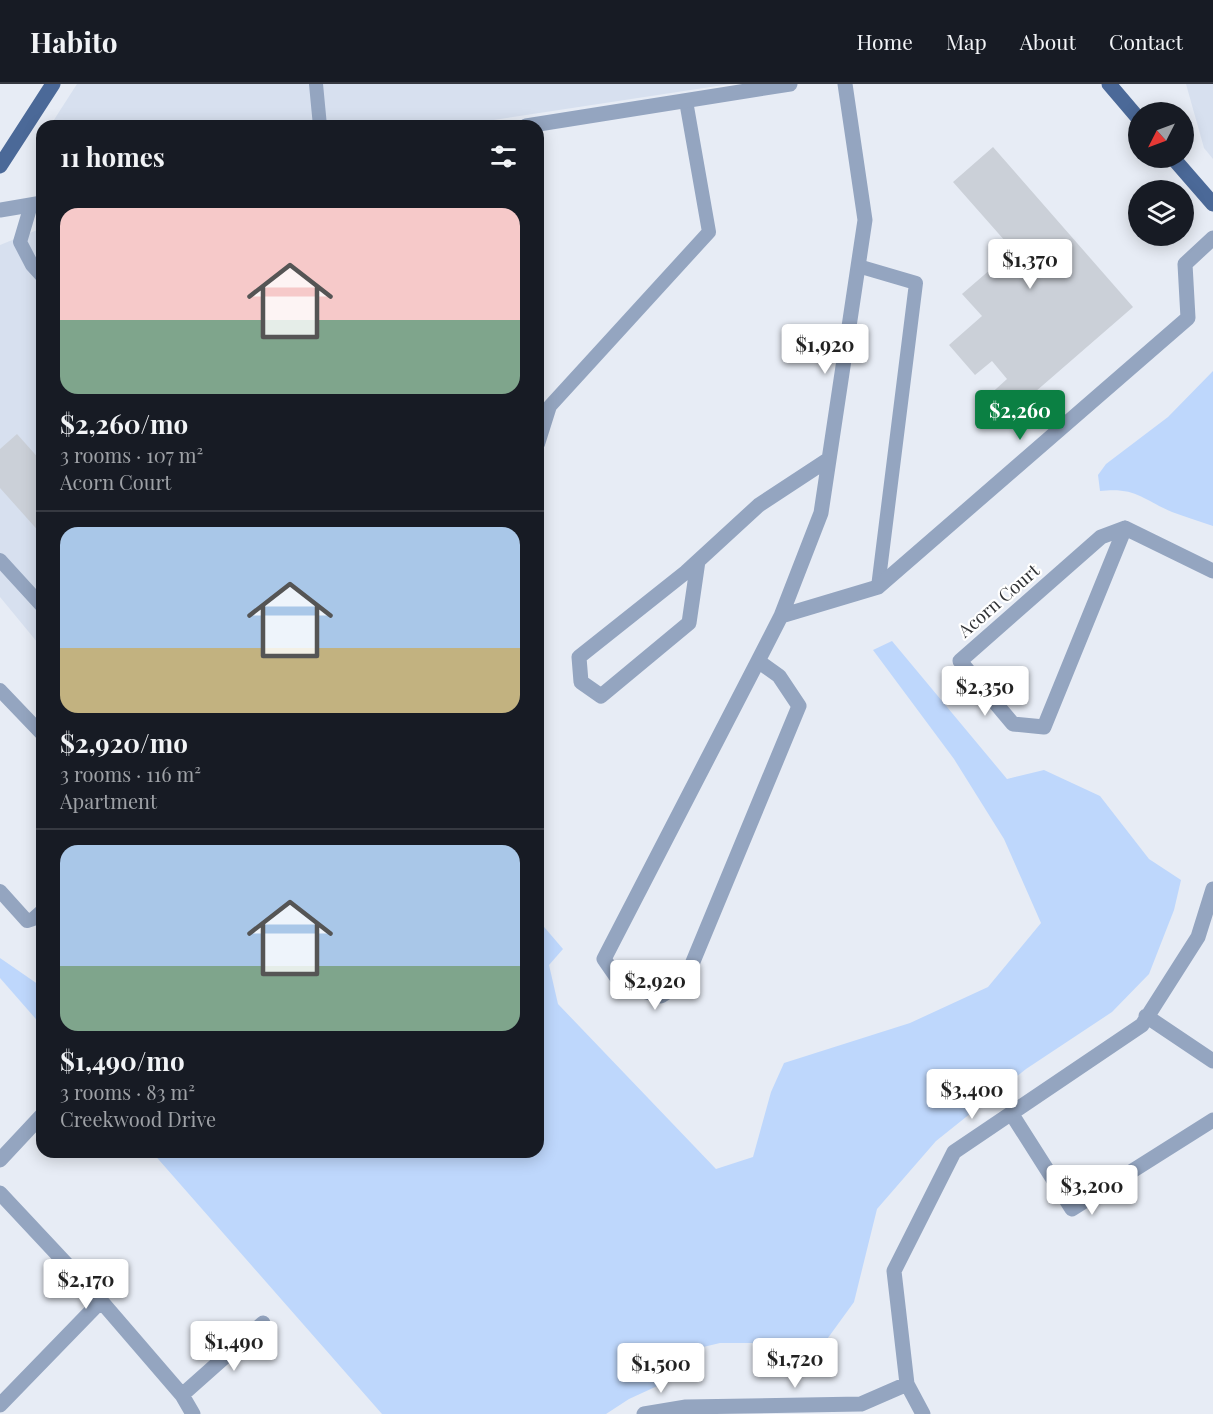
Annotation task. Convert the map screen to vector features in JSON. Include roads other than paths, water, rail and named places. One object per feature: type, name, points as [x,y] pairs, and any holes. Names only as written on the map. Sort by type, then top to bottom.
[{"type":"main road","points":[[0,166],[53,84]]},
{"type":"main road","points":[[1109,84],[1128,106]]},
{"type":"main road","points":[[1182,168],[1213,204]]},
{"type":"street","points":[[544,123],[790,84]]},
{"type":"street","points":[[758,661],[779,676],[799,706],[699,948],[685,981],[661,996],[622,985],[604,959],[781,616],[821,513],[865,220],[845,84]]},
{"type":"street","points":[[0,210],[36,204]]},
{"type":"street","points":[[781,616],[878,587],[1188,318],[1185,264],[1213,238]]},
{"type":"street","points":[[698,561],[688,623],[601,696],[581,682],[579,657],[698,561],[759,505],[829,459]]},
{"type":"street","points":[[1125,528],[1213,571]]},
{"type":"street","name":"Acorn Court","points":[[1125,528],[1044,727],[1012,724],[960,661],[1101,537],[1125,528]]},
{"type":"street","points":[[923,1414],[907,1384],[894,1271],[954,1152],[1142,1024],[1198,937],[1213,890]]},
{"type":"street","points":[[1146,1016],[1213,1061]]},
{"type":"street","points":[[1011,1113],[1072,1209],[1213,1120]]},
{"type":"street","points":[[0,1160],[36,1121]]},
{"type":"street","points":[[0,1193],[100,1301],[182,1395],[193,1414]]},
{"type":"street","points":[[0,1405],[100,1301]]},
{"type":"street","points":[[182,1395],[263,1323]]},
{"type":"street","points":[[644,1414],[861,1404],[907,1384]]},
{"type":"lane","points":[[316,84],[319,120]]},
{"type":"lane","points":[[544,425],[550,406],[709,232],[686,101]]},
{"type":"lane","points":[[36,204],[20,242],[36,269]]},
{"type":"lane","points":[[858,266],[916,283],[878,587]]},
{"type":"lane","points":[[0,560],[36,599]]},
{"type":"lane","points":[[0,690],[36,728]]},
{"type":"lane","points":[[0,891],[27,921],[36,916]]}]
